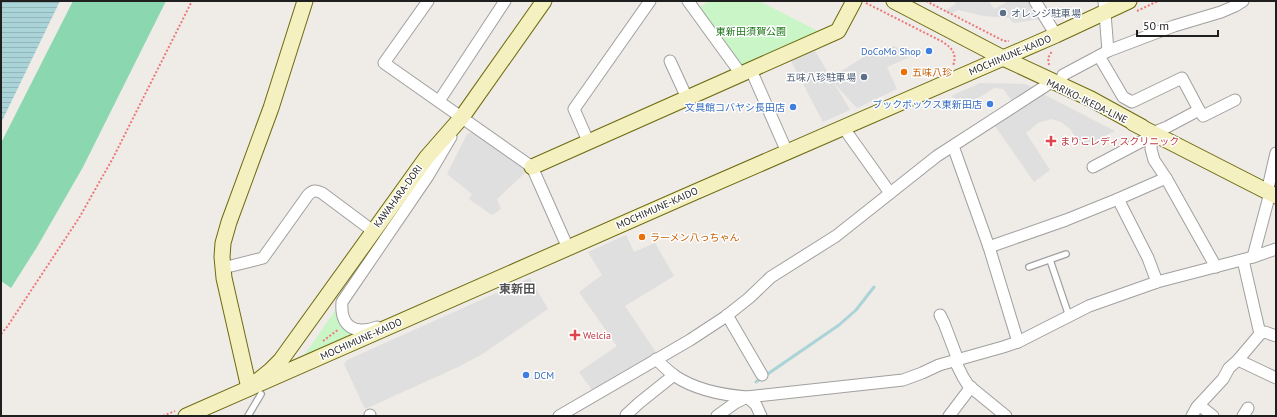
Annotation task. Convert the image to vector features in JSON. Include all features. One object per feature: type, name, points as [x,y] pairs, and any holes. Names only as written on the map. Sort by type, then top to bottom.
[{"type":"street","points":[[255,391],[224,278],[222,257],[223,243],[229,222],[271,108],[305,1]]},
{"type":"street","points":[[428,1],[384,63],[532,167],[568,248]]},
{"type":"street","points":[[439,101],[505,1]]},
{"type":"street","name":"KAWAHARA-DORI","points":[[255,391],[280,360],[427,157],[462,117],[544,1]]},
{"type":"street","points":[[588,142],[574,109],[650,1]]},
{"type":"street","points":[[688,1],[746,72],[787,152]]},
{"type":"street","points":[[532,167],[838,31],[854,1]]},
{"type":"street","name":"MARIKO-IKEDA-LINE","points":[[894,1],[1055,84],[1091,99],[1147,130],[1273,194]]},
{"type":"street","points":[[1036,1],[1056,35]]},
{"type":"street","name":"MOCHIMUNE-KAIDO","points":[[186,416],[255,391],[472,290],[1056,35],[1105,7],[1129,1]]},
{"type":"street","points":[[559,416],[690,340],[727,315],[749,298],[771,277],[836,236],[937,156],[1055,84],[1063,75],[1104,53],[1174,26],[1221,12],[1243,1]]},
{"type":"street","points":[[1105,7],[1104,53],[1123,97],[1132,102],[1182,78],[1203,116],[1235,100]]},
{"type":"street","points":[[670,61],[687,98]]},
{"type":"street","points":[[1147,130],[1167,126],[1199,110]]},
{"type":"street","points":[[462,117],[428,176],[342,302],[343,316],[351,327],[356,330],[366,330],[376,327],[437,299],[472,290]]},
{"type":"street","points":[[843,127],[890,193]]},
{"type":"street","points":[[1093,167],[1148,138],[1147,130]]},
{"type":"street","points":[[1147,130],[1154,160],[1166,178],[1216,267]]},
{"type":"street","points":[[953,146],[989,247],[1018,342]]},
{"type":"street","points":[[1260,334],[1248,258],[1273,194],[1276,153]]},
{"type":"street","points":[[989,247],[1066,220],[1166,178]]},
{"type":"street","points":[[223,268],[263,258],[308,195],[314,191],[318,191],[373,231]]},
{"type":"street","points":[[1118,199],[1148,258],[1157,282]]},
{"type":"street","points":[[656,359],[674,375],[688,383],[702,389],[734,396],[747,397],[903,380],[939,365],[1018,342],[1089,306],[1157,282],[1216,267],[1276,249]]},
{"type":"street","points":[[727,315],[762,375]]},
{"type":"street","points":[[940,315],[963,377],[971,387],[1006,416]]},
{"type":"street","points":[[1192,416],[1229,368],[1238,360],[1260,334],[1265,332],[1276,336]]},
{"type":"street","points":[[1238,360],[1276,378]]},
{"type":"street","points":[[626,415],[674,375]]},
{"type":"street","points":[[949,416],[971,387]]},
{"type":"street","points":[[717,416],[735,403],[747,397]]},
{"type":"street","points":[[747,397],[756,405],[761,416]]},
{"type":"street","points":[[1199,405],[1213,416]]},
{"type":"lane","points":[[1029,268],[1066,254]]},
{"type":"lane","points":[[1050,260],[1069,316]]},
{"type":"lane","points":[[248,416],[255,391]]},
{"type":"path","points":[[1,334],[8,327],[79,218],[113,158],[192,1]]},
{"type":"path","points":[[863,1],[950,47],[955,57],[952,69]]},
{"type":"path","points":[[926,1],[1004,41],[1014,40]]},
{"type":"path","points":[[322,342],[347,323]]},
{"type":"green space","points":[[73,1],[166,1],[83,167],[37,247],[11,288],[1,281],[1,143]]},
{"type":"green space","name":"東新田須賀公園","points":[[709,1],[761,1],[816,30],[818,33],[746,65],[739,64],[699,8]]},
{"type":"green space","points":[[337,308],[359,334],[301,360]]},
{"type":"shaded area","name":"オレンジ駐車場","points":[[954,1],[989,1],[994,9],[1009,1],[1031,1],[1041,19],[1014,23],[1009,18],[984,16],[958,10],[950,14],[944,11],[956,4]]},
{"type":"shaded area","points":[[894,46],[912,56],[887,67],[897,89],[857,108],[834,83],[850,110],[823,122],[790,59],[814,49],[833,81],[838,73],[872,52]]},
{"type":"shaded area","points":[[980,83],[1025,84],[1032,87],[1031,90],[1012,101],[1003,89],[994,88],[968,105],[974,113],[951,96]]},
{"type":"shaded area","points":[[1043,94],[1115,131],[1082,147],[1070,129],[1061,122],[1051,119],[1038,123],[1026,133],[1050,170],[1034,182],[995,126]]},
{"type":"shaded area","points":[[472,132],[527,171],[497,199],[501,209],[492,215],[469,199],[472,194],[447,174],[467,134]]},
{"type":"shaded area","points":[[626,235],[634,252],[655,243],[674,276],[625,306],[657,354],[592,390],[579,372],[617,346],[579,292],[602,275],[588,252]]},
{"type":"shaded area","points":[[530,278],[548,309],[481,355],[365,409],[344,364],[347,360]]},
{"type":"water","points":[[1,1],[60,1],[1,123]]},
{"type":"waterway","points":[[756,382],[839,325],[856,310],[874,287]]},
{"type":"place","name":"オレンジ駐車場","points":[[1003,13]]},
{"type":"place","name":"DoCoMo Shop","points":[[929,51]]},
{"type":"place","name":"五味八珍","points":[[904,72]]},
{"type":"place","name":"五味八珍駐車場","points":[[864,77]]},
{"type":"place","name":"ブックボックス東新田店","points":[[990,104]]},
{"type":"place","name":"文具館コバヤシ長田店","points":[[793,107]]},
{"type":"place","name":"まりこレディスクリニック","points":[[1051,141]]},
{"type":"place","name":"ラーメン八っちゃん","points":[[642,237]]},
{"type":"place","name":"Welcia","points":[[575,335]]},
{"type":"place","name":"DCM","points":[[526,375]]},
{"type":"district","name":"東新田","points":[[517,288]]}]
